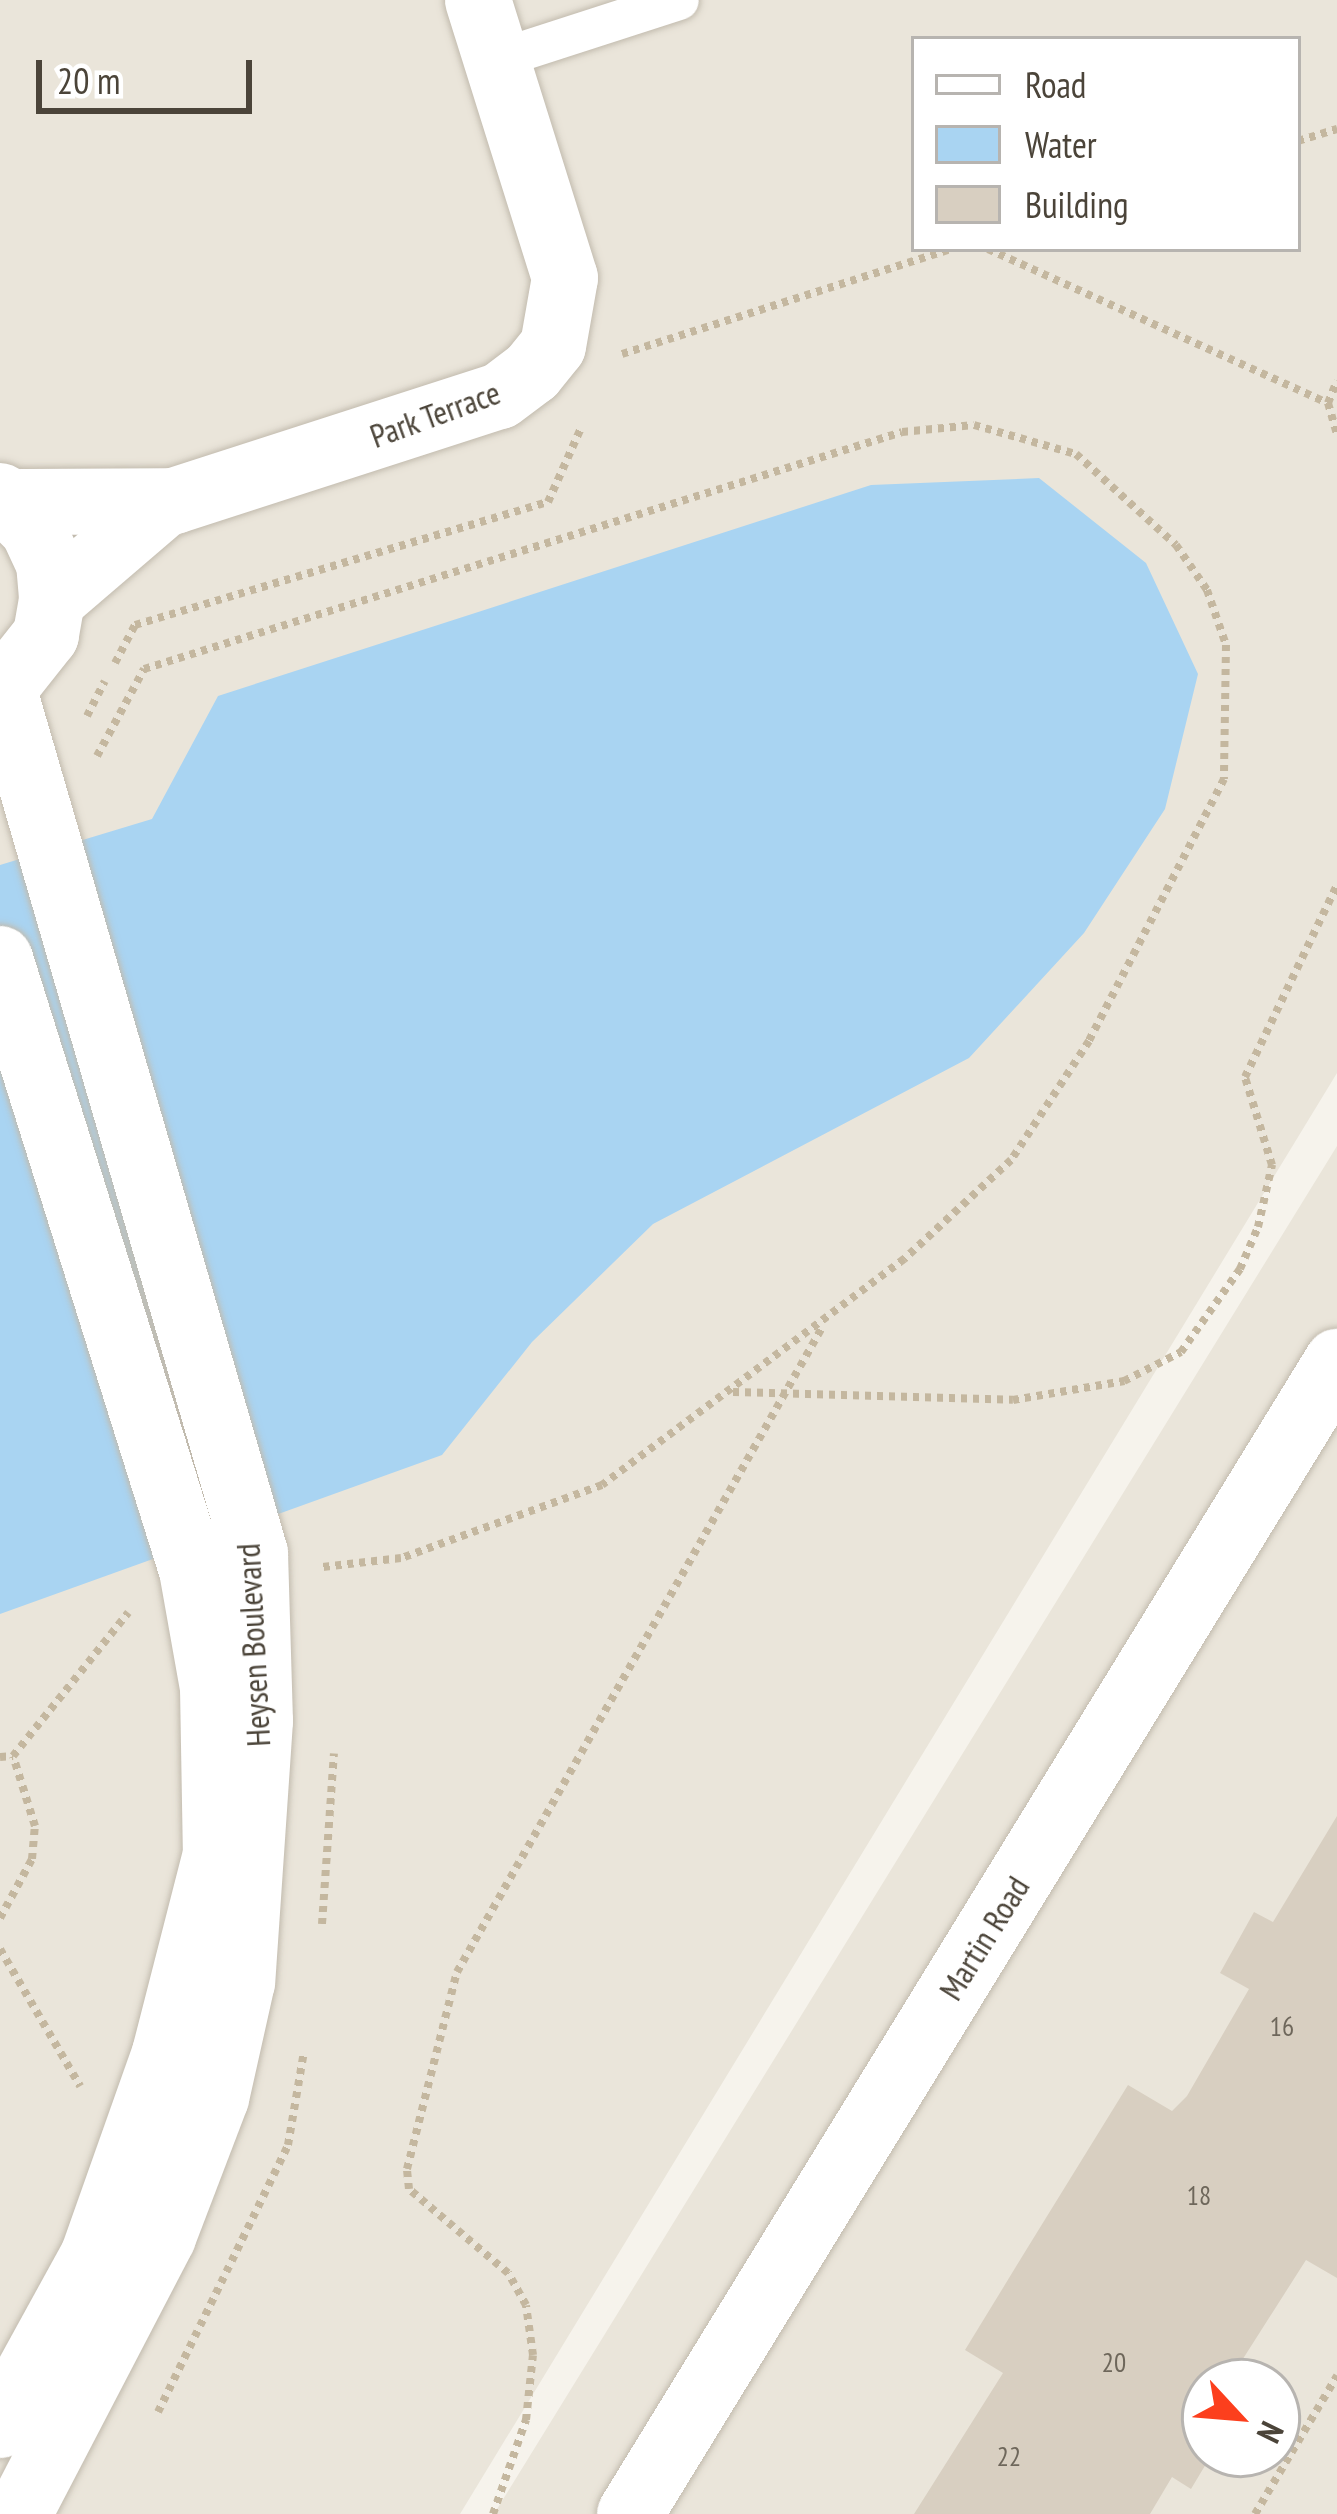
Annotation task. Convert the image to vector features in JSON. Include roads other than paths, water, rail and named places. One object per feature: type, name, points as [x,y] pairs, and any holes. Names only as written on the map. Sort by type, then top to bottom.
[{"type":"street","name":"Park Terrace","points":[[165,503],[500,396],[553,346],[565,278],[487,29]]},
{"type":"street","points":[[4,499],[165,503]]},
{"type":"street","points":[[2,692],[46,635],[52,600],[49,563],[4,499]]},
{"type":"street","points":[[52,600],[165,503]]},
{"type":"street","name":"Heysen Boulevard","points":[[2,692],[224,1574],[257,1837],[242,1982],[216,2098],[163,2237],[19,2514]]},
{"type":"street","name":"Heysen Boulevard","points":[[0,959],[224,1574],[213,1688],[216,1854],[165,2053],[93,2255],[0,2425]]},
{"type":"street","name":"Martin Road","points":[[630,2514],[1337,1362]]},
{"type":"lane","points":[[487,29],[679,0]]},
{"type":"water","points":[[1039,478],[1146,563],[1198,674],[1165,809],[1084,933],[969,1058],[653,1224],[532,1342],[442,1455],[0,1614],[0,865],[152,819],[218,696],[871,485]]}]
